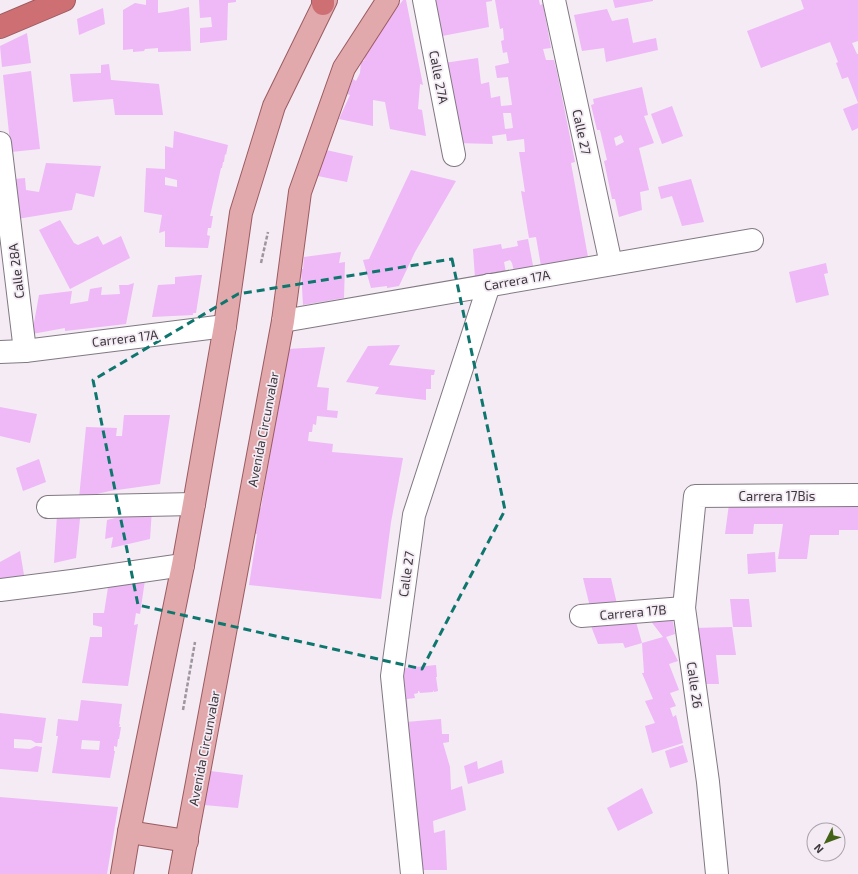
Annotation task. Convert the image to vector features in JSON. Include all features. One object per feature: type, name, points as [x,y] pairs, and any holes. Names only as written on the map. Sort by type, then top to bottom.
[{"type":"highway","points":[[0,27],[64,0]]},
{"type":"main road","name":"Avenida Circunvalar","points":[[180,874],[283,321],[300,192],[344,68],[388,0]]},
{"type":"main road","points":[[122,874],[194,504],[225,326],[241,213],[274,106],[324,1]]},
{"type":"main road","points":[[129,832],[187,841]]},
{"type":"street","name":"Calle 27A","points":[[424,0],[454,155]]},
{"type":"street","name":"Calle 27","points":[[554,0],[610,264]]},
{"type":"street","name":"Calle 28A","points":[[0,143],[25,351]]},
{"type":"street","name":"Carrera 17A","points":[[283,321],[752,240]]},
{"type":"street","name":"Calle 27","points":[[412,874],[392,676],[394,660],[414,515],[489,285]]},
{"type":"street","name":"Carrera 17A","points":[[0,352],[25,351],[225,326]]},
{"type":"street","name":"Carrera 17Bis","points":[[695,496],[858,495]]},
{"type":"street","name":"Calle 26","points":[[695,496],[684,608],[708,782],[717,874]]},
{"type":"street","points":[[48,507],[194,504]]},
{"type":"street","points":[[0,590],[183,565]]},
{"type":"street","name":"Carrera 17B","points":[[581,616],[684,608]]},
{"type":"highlighted area","points":[[452,259],[505,510],[422,669],[138,605],[93,380],[238,294]]},
{"type":"building","points":[[146,0],[158,0],[158,13],[189,7],[191,51],[158,52],[158,48],[133,52],[133,49],[123,50],[123,10],[135,3],[146,5]]},
{"type":"building","points":[[199,0],[236,0],[236,2],[228,3],[227,40],[200,43],[200,28],[212,27],[211,17],[200,18]]},
{"type":"building","points":[[403,0],[406,0],[423,85],[420,84],[418,109],[422,110],[426,136],[390,129],[385,102],[373,100],[373,126],[339,119],[350,95],[347,94],[353,79],[356,81],[360,73],[361,60],[364,61],[367,45],[370,46]]},
{"type":"building","points":[[434,0],[492,0],[486,2],[489,27],[437,37]]},
{"type":"building","points":[[495,0],[539,0],[540,5],[543,4],[551,48],[543,49],[546,60],[554,60],[557,72],[575,162],[571,163],[588,257],[541,266],[536,237],[529,238],[521,191],[525,192],[519,152],[525,152],[524,139],[507,141],[506,134],[492,136],[493,144],[456,143],[452,115],[457,114],[456,105],[447,106],[444,63],[478,58],[481,84],[489,82],[491,98],[500,96],[501,106],[512,105],[508,77],[497,78],[495,66],[509,63],[507,52],[503,53],[501,41],[504,40],[503,28],[500,29]],"holes":[[[503,113],[511,113],[513,128],[505,129]]]},
{"type":"building","points":[[613,0],[653,0],[653,1],[615,8]]},
{"type":"building","points":[[801,0],[858,0],[858,41],[852,43],[858,54],[858,103],[848,77],[842,79],[836,63],[838,62],[830,42],[761,68],[747,31],[804,9]]},
{"type":"building","points":[[103,8],[105,24],[79,35],[77,19]]},
{"type":"building","points":[[607,9],[612,21],[628,18],[633,43],[656,38],[658,50],[606,62],[604,48],[582,51],[574,15]]},
{"type":"building","points":[[27,33],[31,63],[2,67],[0,46]]},
{"type":"building","points":[[109,64],[111,80],[159,84],[163,115],[115,115],[113,99],[73,102],[70,74],[101,73],[101,65]]},
{"type":"building","points":[[31,71],[40,149],[11,152],[3,75]]},
{"type":"building","points":[[642,87],[648,115],[644,116],[654,143],[639,148],[649,190],[640,192],[642,210],[619,217],[615,199],[612,199],[604,161],[607,160],[600,130],[597,130],[591,105],[594,104],[593,99]],"holes":[[[621,135],[624,142],[616,146],[614,138]]]},
{"type":"building","points":[[858,103],[858,128],[852,131],[843,109]]},
{"type":"building","points":[[672,106],[683,136],[662,144],[651,114]]},
{"type":"building","points":[[174,131],[228,145],[210,216],[213,216],[211,228],[208,228],[207,235],[210,236],[208,248],[165,247],[165,231],[159,233],[162,215],[144,212],[146,168],[165,169],[165,146],[173,148]],"holes":[[[165,177],[177,180],[177,187],[165,185]]]},
{"type":"building","points":[[317,148],[353,156],[347,182],[313,175]]},
{"type":"building","points":[[46,163],[101,166],[94,197],[76,193],[72,210],[17,219],[14,179],[25,178],[26,190],[39,192]]},
{"type":"building","points":[[411,170],[456,181],[415,252],[399,286],[371,288],[363,260],[369,259]]},
{"type":"building","points":[[691,179],[704,222],[682,226],[672,196],[661,199],[658,187]]},
{"type":"building","points":[[60,220],[74,243],[78,245],[98,236],[103,245],[121,236],[130,258],[70,289],[39,230]]},
{"type":"building","points":[[528,239],[534,271],[514,271],[510,260],[504,262],[506,273],[475,278],[473,249],[501,244],[502,249],[518,246],[517,241]]},
{"type":"building","points":[[341,252],[339,263],[345,262],[344,298],[303,305],[301,269],[303,269],[304,257]]},
{"type":"building","points":[[826,263],[828,273],[824,274],[829,295],[796,303],[789,272]]},
{"type":"building","points":[[202,275],[196,313],[193,313],[193,315],[152,317],[158,285],[175,284],[175,277]]},
{"type":"building","points":[[134,283],[126,324],[65,331],[65,328],[32,334],[39,295],[72,291],[70,304],[88,301],[90,289],[102,287],[101,295],[120,294],[119,285]]},
{"type":"building","points":[[400,345],[389,365],[435,370],[434,375],[431,375],[431,389],[426,389],[426,400],[375,394],[379,387],[346,382],[368,346]]},
{"type":"building","points":[[325,347],[317,387],[329,388],[327,410],[338,411],[337,418],[317,416],[316,425],[313,424],[312,432],[309,432],[308,441],[333,444],[332,452],[403,458],[391,522],[381,599],[249,585],[257,534],[254,534],[258,507],[261,508],[281,383],[284,383],[286,368],[283,367],[286,349]]},
{"type":"building","points":[[0,407],[37,414],[30,443],[0,436]]},
{"type":"building","points":[[124,415],[170,415],[160,484],[110,491],[79,498],[86,427],[117,428],[116,436],[122,436]]},
{"type":"building","points":[[39,459],[46,482],[23,491],[16,468]]},
{"type":"building","points":[[729,504],[858,504],[858,530],[839,530],[839,535],[810,535],[807,559],[778,559],[783,524],[754,524],[753,534],[725,534]]},
{"type":"building","points":[[81,509],[76,558],[54,563],[57,515]]},
{"type":"building","points":[[152,509],[150,539],[111,548],[113,537],[105,539],[107,520]]},
{"type":"building","points":[[20,551],[25,581],[0,581],[0,562]]},
{"type":"building","points":[[775,552],[776,572],[748,574],[747,554]]},
{"type":"building","points":[[146,573],[140,614],[136,613],[134,625],[138,624],[128,686],[82,683],[90,637],[102,637],[102,627],[93,625],[93,613],[104,613],[109,581]]},
{"type":"building","points":[[583,578],[611,578],[617,604],[590,607]]},
{"type":"building","points":[[730,599],[749,599],[752,627],[733,627]]},
{"type":"building","points":[[672,616],[675,634],[666,637],[678,661],[669,664],[679,690],[670,693],[676,706],[670,708],[673,717],[676,715],[683,743],[652,753],[645,726],[655,723],[645,701],[653,699],[642,673],[644,673],[642,643],[663,637],[650,620]]},
{"type":"building","points":[[636,622],[642,643],[625,648],[623,643],[598,644],[591,626],[616,625]]},
{"type":"building","points":[[732,627],[736,655],[716,655],[719,684],[701,684],[694,628]]},
{"type":"building","points":[[436,665],[438,691],[434,692],[434,690],[433,692],[420,693],[418,691],[418,693],[414,694],[415,698],[407,699],[408,716],[401,716],[396,669]]},
{"type":"building","points":[[81,700],[122,704],[119,724],[119,727],[121,727],[117,747],[114,746],[115,751],[110,778],[52,773],[58,736],[56,736],[58,719],[78,721]],"holes":[[[82,740],[100,741],[99,750],[81,749]]]},
{"type":"building","points":[[0,713],[46,718],[42,743],[36,743],[31,740],[14,739],[14,748],[30,749],[36,746],[42,747],[38,772],[0,769]]},
{"type":"building","points":[[441,719],[442,734],[449,734],[449,742],[443,743],[450,767],[451,790],[462,786],[466,810],[433,821],[434,833],[445,830],[447,870],[414,870],[406,722]]},
{"type":"building","points":[[683,745],[688,762],[670,768],[665,751]]},
{"type":"building","points":[[502,760],[504,773],[468,784],[464,766],[477,761],[478,769]]},
{"type":"building","points":[[210,771],[243,775],[238,808],[204,805]]},
{"type":"building","points":[[642,788],[653,813],[618,831],[607,808]]},
{"type":"building","points":[[0,797],[118,807],[107,874],[0,874]]}]
